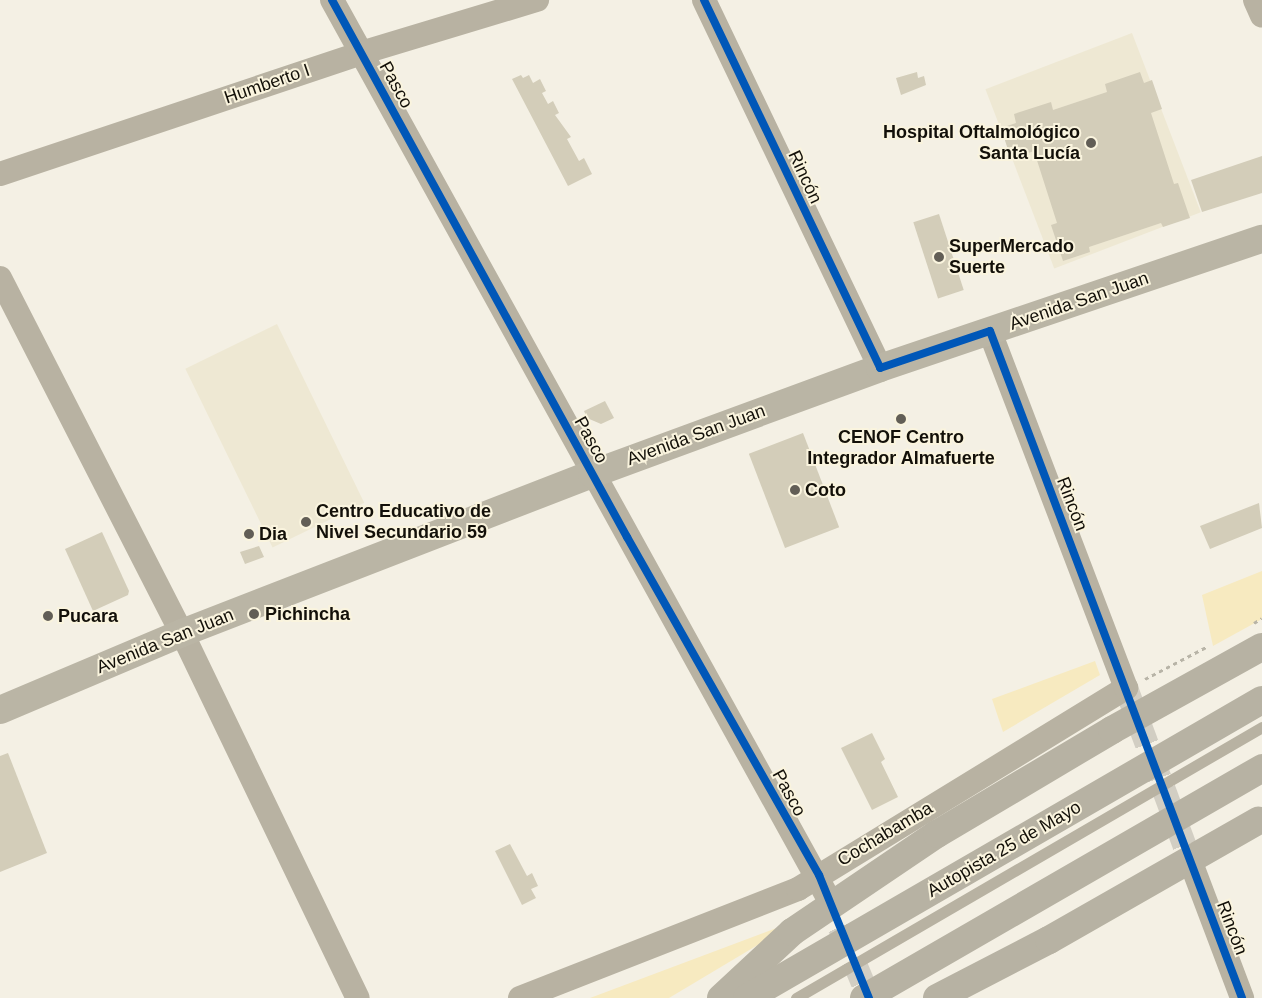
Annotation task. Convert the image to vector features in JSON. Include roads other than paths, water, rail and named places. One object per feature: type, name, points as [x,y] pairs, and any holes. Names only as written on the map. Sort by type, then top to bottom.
[{"type":"highway","points":[[721,998],[792,932],[937,834],[1112,730],[1254,637]]},
{"type":"highway","name":"Autopista 25 de Mayo","points":[[747,998],[1262,700]]},
{"type":"highway","points":[[864,998],[1262,768]]},
{"type":"highway","points":[[937,998],[1050,940],[1260,820]]},
{"type":"main road","name":"Avenida San Juan","points":[[0,710],[182,633],[592,474],[880,368],[1262,239]]},
{"type":"street","name":"Pasco","points":[[332,0],[592,474],[822,885]]},
{"type":"street","name":"Humberto I","points":[[0,174],[361,53],[536,0]]},
{"type":"street","name":"Rincón","points":[[704,0],[880,368]]},
{"type":"street","points":[[1255,0],[1262,16]]},
{"type":"street","points":[[0,278],[182,633],[358,998]]},
{"type":"street","name":"Rincón","points":[[990,331],[1126,688]]},
{"type":"street","name":"Cochabamba","points":[[520,998],[798,889],[822,885],[1126,688]]},
{"type":"street","name":"Rincón","points":[[1193,868],[1242,998]]},
{"type":"lane","points":[[796,998],[1262,728]]},
{"type":"tunnel","points":[[1126,688],[1193,868]]},
{"type":"tunnel","points":[[826,894],[869,998]]},
{"type":"place","name":"Hospital Oftalmológico Santa Lucía","points":[[1091,143]]},
{"type":"place","name":"SuperMercado Suerte","points":[[939,257]]},
{"type":"place","name":"CENOF Centro Integrador Almafuerte","points":[[901,419]]},
{"type":"place","name":"Coto","points":[[795,490]]},
{"type":"place","name":"Centro Educativo de Nivel Secundario 59","points":[[306,522]]},
{"type":"place","name":"Dia","points":[[249,534]]},
{"type":"place","name":"Pichincha","points":[[254,614]]},
{"type":"place","name":"Pucara","points":[[48,616]]}]
